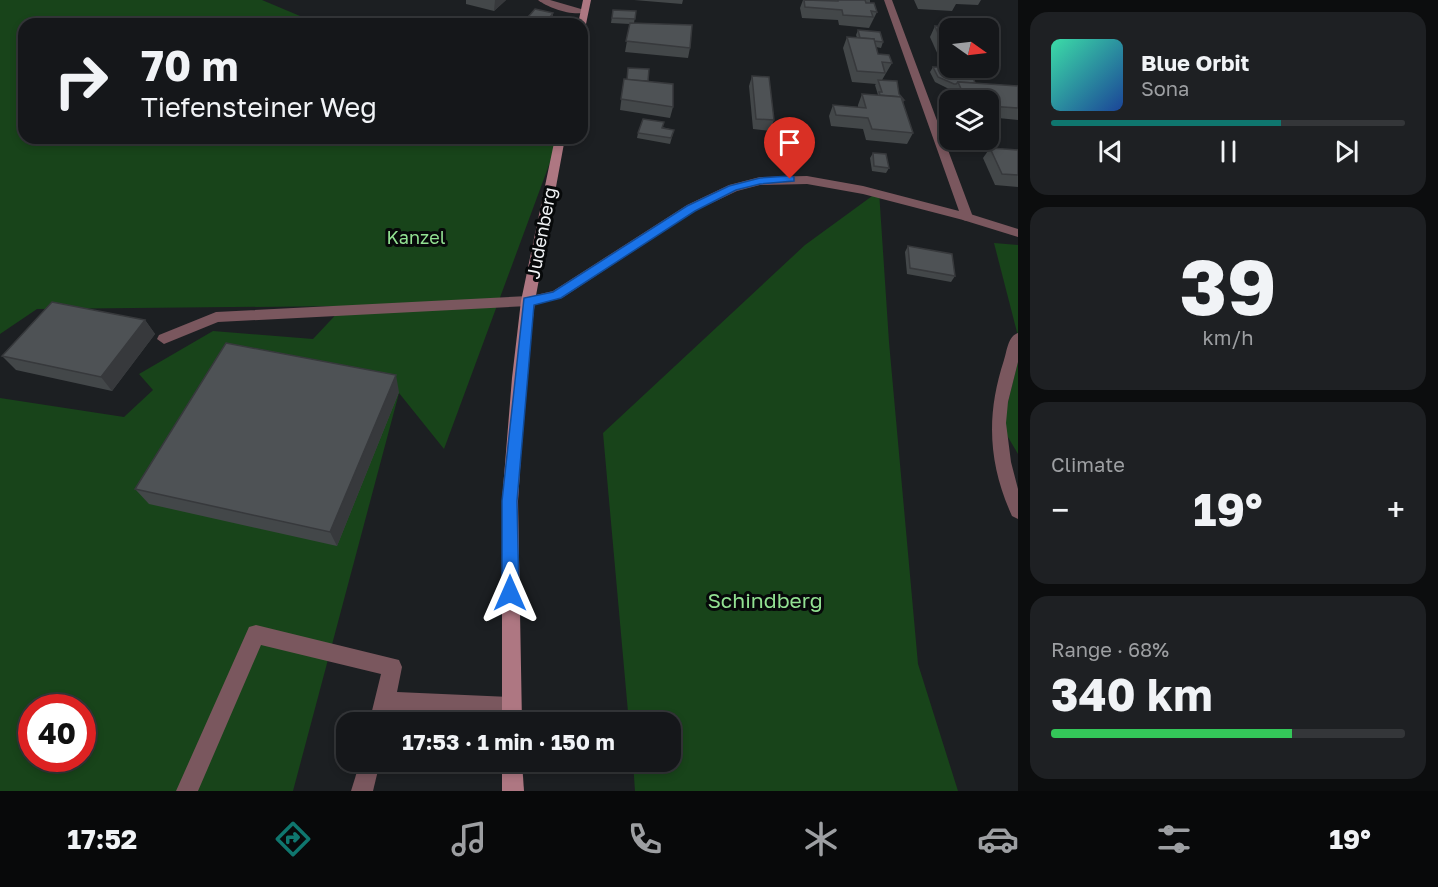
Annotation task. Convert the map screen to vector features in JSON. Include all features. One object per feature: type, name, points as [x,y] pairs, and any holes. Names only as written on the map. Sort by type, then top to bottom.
[{"type":"street","points":[[542,0],[563,8],[584,11]]},
{"type":"street","points":[[583,18],[587,0]]},
{"type":"street","points":[[888,0],[967,217]]},
{"type":"street","name":"Judenberg","points":[[512,712],[510,501],[528,302],[559,144]]},
{"type":"street","points":[[164,339],[216,317],[528,302],[557,295],[691,208],[733,188],[760,181],[807,180],[863,190],[1018,233]]},
{"type":"street","points":[[1018,338],[999,408],[999,436],[1013,500],[1018,511]]},
{"type":"street","points":[[187,791],[256,634],[392,667],[382,712]]},
{"type":"street","points":[[385,701],[485,712]]},
{"type":"street","points":[[362,791],[367,772]]},
{"type":"street","points":[[512,772],[513,791]]},
{"type":"green space","name":"Kanzel","points":[[0,0],[262,0],[305,18],[18,18],[18,144],[557,144],[444,449],[399,393],[293,791],[0,791],[0,398],[124,417],[153,390],[139,374],[213,331],[313,339],[344,306],[37,309],[0,334]]},
{"type":"green space","name":"Schindberg","points":[[879,191],[889,342],[918,664],[958,791],[635,791],[634,772],[681,772],[681,712],[628,712],[603,433],[805,245]]},
{"type":"green space","points":[[994,243],[1018,245],[1018,336]]},
{"type":"green space","points":[[1018,361],[1018,454],[1002,427]]},
{"type":"building","points":[[804,0],[865,0],[866,3],[874,3],[877,12],[871,11],[873,17],[843,15],[842,10],[805,7]]},
{"type":"building","points":[[535,9],[553,13],[549,18],[527,18]]},
{"type":"building","points":[[613,10],[636,11],[635,19],[612,18]]},
{"type":"building","points":[[630,23],[692,25],[690,48],[626,41]]},
{"type":"building","points":[[858,30],[880,32],[883,42],[860,38]]},
{"type":"building","points":[[847,37],[874,39],[878,54],[889,55],[892,63],[882,62],[885,73],[857,71]]},
{"type":"building","points":[[933,67],[939,67],[938,77]]},
{"type":"building","points":[[628,68],[649,69],[648,81],[627,80]]},
{"type":"building","points":[[752,76],[769,77],[774,120],[756,119]]},
{"type":"building","points":[[940,78],[973,78],[975,83],[958,82],[954,84]]},
{"type":"building","points":[[624,79],[673,84],[673,107],[621,99]]},
{"type":"building","points":[[878,80],[897,81],[899,94],[904,100],[901,97],[880,95],[879,92],[882,92]]},
{"type":"building","points":[[958,82],[1018,86],[1018,108],[999,107],[999,90],[962,90]]},
{"type":"building","points":[[862,94],[901,97],[913,133],[872,129],[868,118],[836,115],[833,105],[866,108]]},
{"type":"building","points":[[643,119],[664,122],[662,128],[674,130],[671,138],[638,133]]},
{"type":"building","points":[[991,150],[1018,150],[1018,175],[1002,174]]},
{"type":"building","points":[[873,153],[886,154],[889,168],[874,166]]},
{"type":"building","points":[[908,246],[952,254],[955,276],[910,268]]},
{"type":"building","points":[[52,302],[145,320],[101,377],[2,356]]},
{"type":"building","points":[[226,343],[396,375],[330,532],[135,489]]},
{"type":"route","points":[[510,593],[510,501],[519,378],[528,302],[557,295],[608,265],[691,208],[733,188],[760,181],[790,179]]}]
